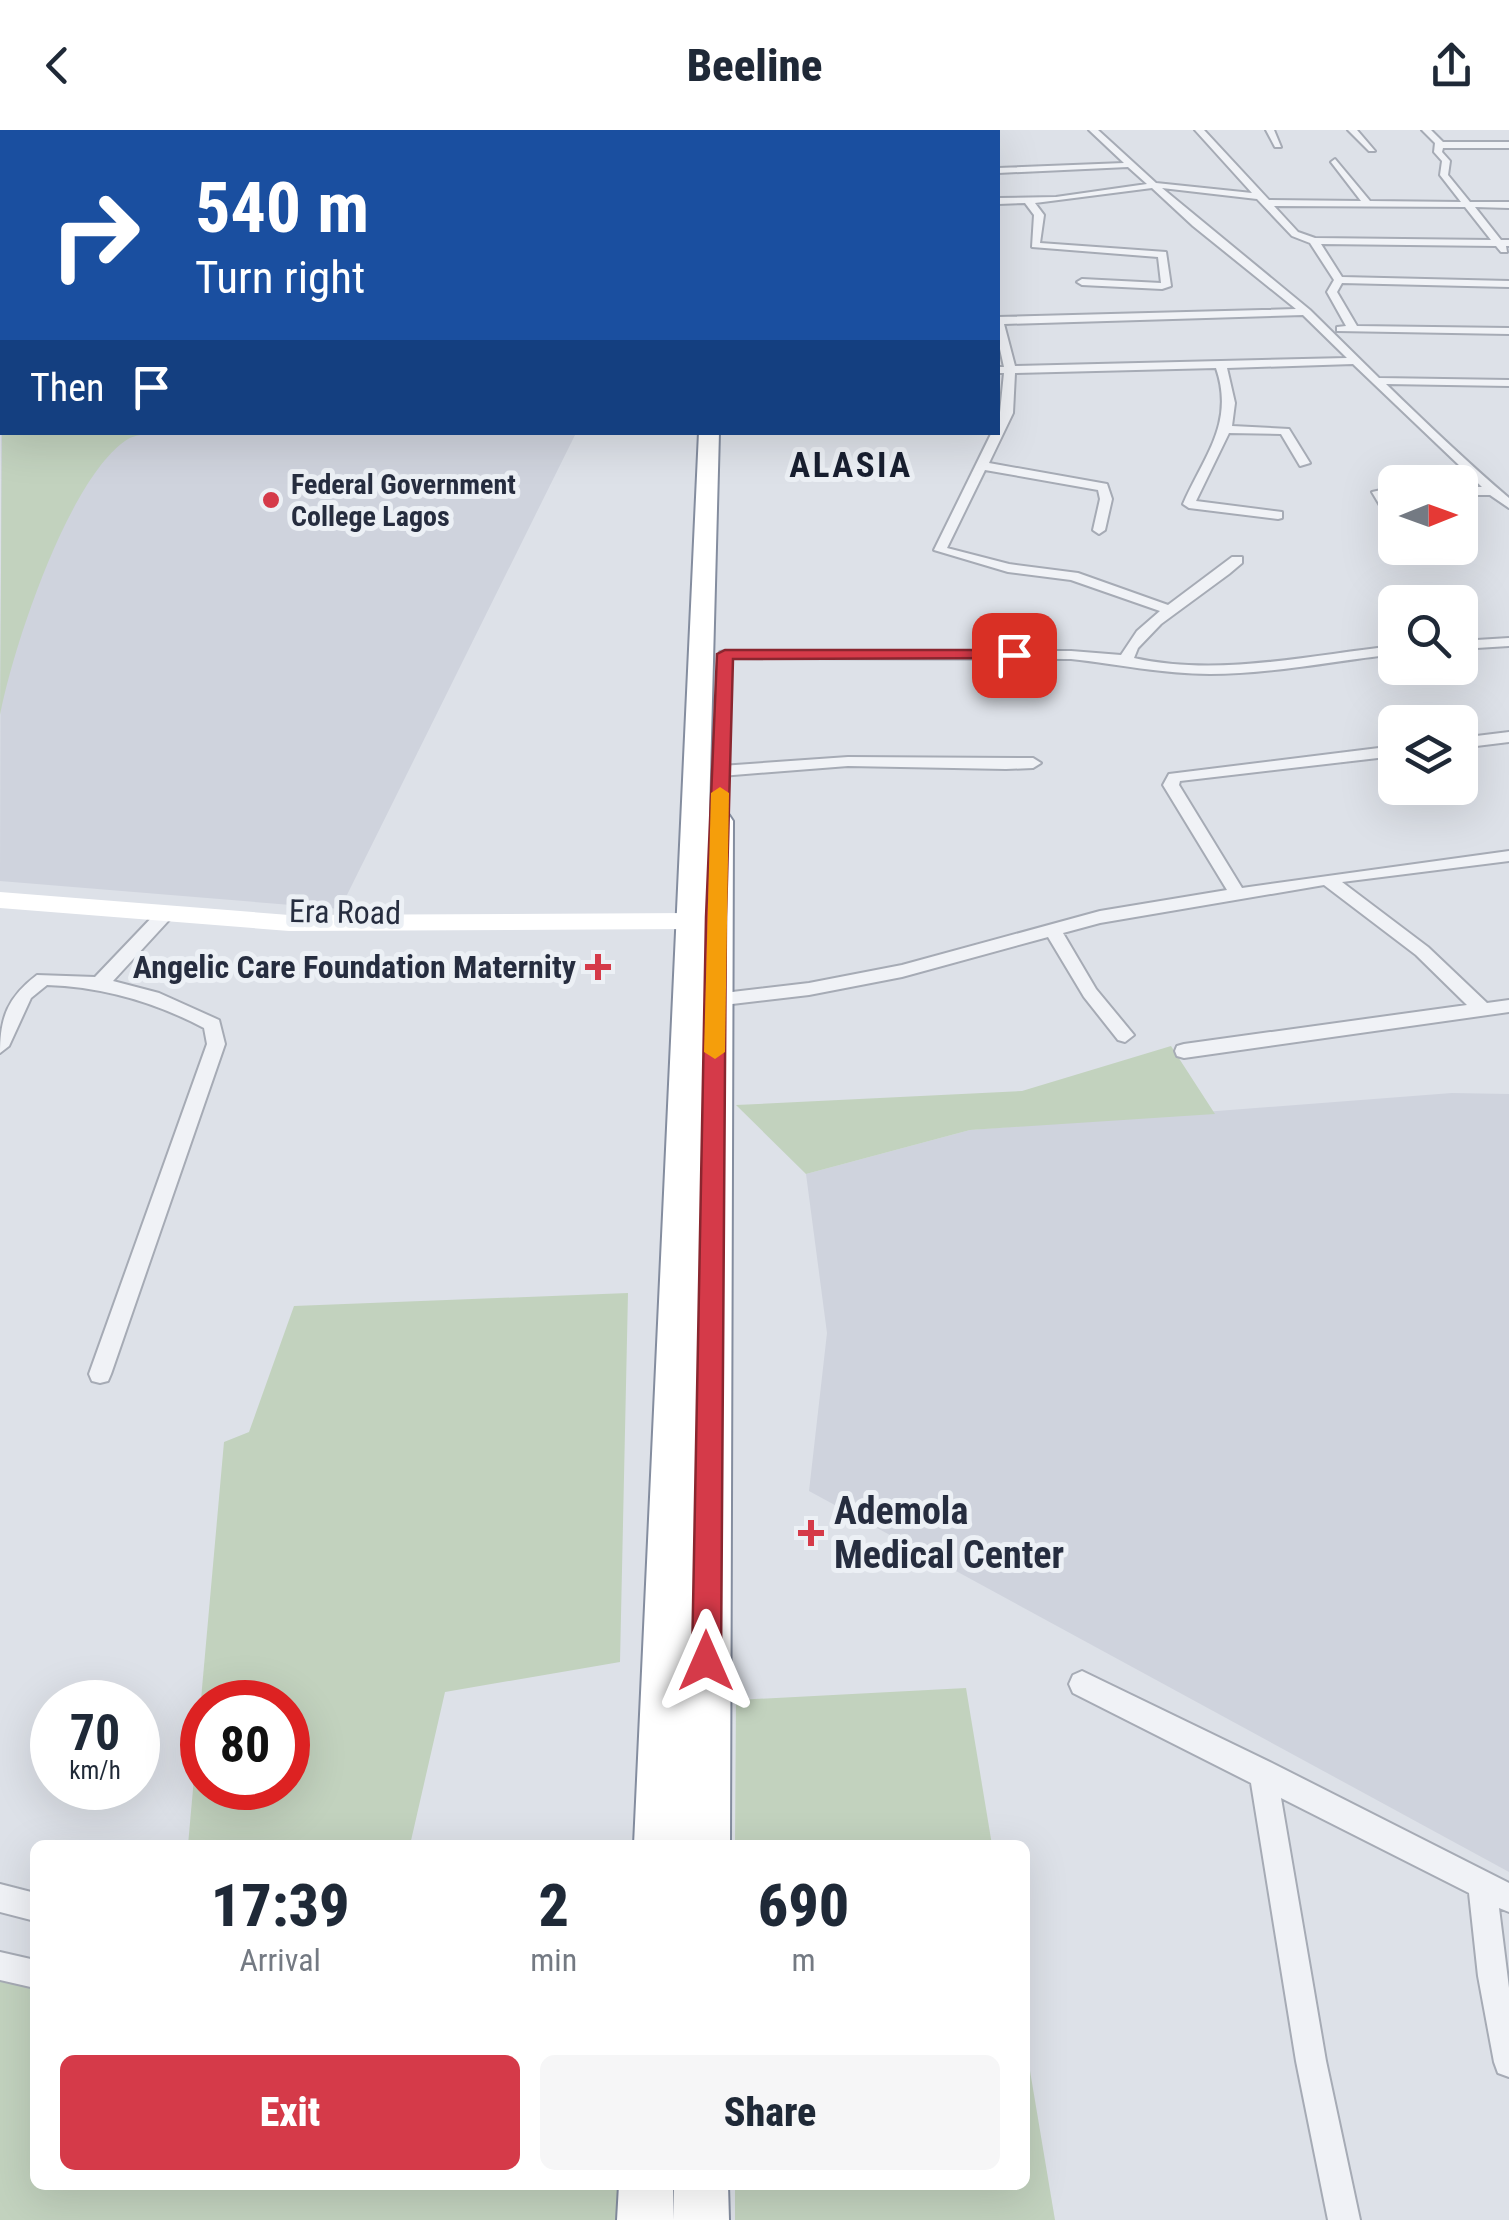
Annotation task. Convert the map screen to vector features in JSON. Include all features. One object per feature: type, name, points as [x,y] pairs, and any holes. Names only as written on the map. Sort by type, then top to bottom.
[{"type":"highway","points":[[658,1840],[708,435]]},
{"type":"highway","points":[[706,1840],[715,1000],[728,435]]},
{"type":"highway","points":[[645,2220],[646,2190]]},
{"type":"highway","points":[[701,2190],[701,2220]]},
{"type":"main road","name":"Era Road","points":[[0,886],[294,912],[691,915]]},
{"type":"main road","points":[[0,900],[163,916],[348,924],[691,915]]},
{"type":"street","points":[[1093,130],[1126,164],[1157,185],[1196,224],[1324,328],[1459,462],[1504,497]]},
{"type":"street","points":[[1200,130],[1295,234],[1314,241],[1503,242]]},
{"type":"street","points":[[1270,130],[1278,145]]},
{"type":"street","points":[[1352,130],[1372,149]]},
{"type":"street","points":[[1426,130],[1440,145],[1509,145]]},
{"type":"street","points":[[1440,145],[1438,152],[1446,161],[1444,174],[1503,242],[1509,256]]},
{"type":"street","points":[[1335,162],[1367,203]]},
{"type":"street","points":[[1000,171],[1029,165],[1126,164]]},
{"type":"street","points":[[1000,200],[1030,202],[1157,185],[1263,199],[1509,205]]},
{"type":"street","points":[[1030,202],[1039,215],[1035,244],[1039,246],[1163,254],[1167,284],[1162,286],[1082,282]]},
{"type":"street","points":[[1314,241],[1340,280]]},
{"type":"street","points":[[1340,280],[1509,284]]},
{"type":"street","points":[[1340,280],[1332,292],[1353,329]]},
{"type":"street","points":[[1000,320],[1306,312]]},
{"type":"street","points":[[1324,328],[1509,331]]},
{"type":"street","points":[[1000,337],[1004,370],[1004,427],[1000,433]]},
{"type":"street","points":[[1004,370],[1356,361]]},
{"type":"street","points":[[1221,365],[1230,385],[1229,424],[1204,466],[1189,504],[1278,515]]},
{"type":"street","points":[[1380,381],[1509,383]]},
{"type":"street","points":[[1229,424],[1291,418]]},
{"type":"street","points":[[1229,424],[1285,430],[1304,462]]},
{"type":"street","points":[[999,435],[979,465],[939,548],[942,552],[1008,568],[1073,576],[1172,611]]},
{"type":"street","points":[[979,465],[1103,488],[1106,499],[1099,530]]},
{"type":"street","points":[[1478,493],[1504,497]]},
{"type":"street","points":[[1126,660],[1132,640],[1213,584],[1236,560]]},
{"type":"street","points":[[1478,644],[1509,642]]},
{"type":"street","points":[[725,654],[1071,655],[1126,660],[1164,669],[1215,670],[1378,652]]},
{"type":"street","points":[[1478,741],[1509,737]]},
{"type":"street","points":[[1239,896],[1171,785],[1174,777],[1378,752]]},
{"type":"street","points":[[720,771],[770,772],[823,762],[988,767],[1033,763]]},
{"type":"street","points":[[715,1000],[902,971],[1100,916],[1239,896],[1327,878],[1509,856]]},
{"type":"street","points":[[1327,878],[1422,952],[1484,1010]]},
{"type":"street","points":[[99,984],[163,916]]},
{"type":"street","points":[[1052,930],[1090,993],[1125,1035]]},
{"type":"street","points":[[0,1046],[24,994],[43,979],[99,984],[189,1011],[213,1025],[216,1044],[100,1374]]},
{"type":"street","points":[[1184,1051],[1509,1006]]},
{"type":"street","points":[[1082,1684],[1509,1898]]},
{"type":"street","points":[[1263,1772],[1311,2061],[1344,2220]]},
{"type":"street","points":[[1482,1882],[1492,1976],[1509,2062]]},
{"type":"street","points":[[0,1898],[30,1906]]},
{"type":"street","points":[[0,1966],[30,1973]]},
{"type":"shaded area","name":"Federal Government College Lagos","points":[[1,435],[575,435],[340,909],[0,881]]},
{"type":"shaded area","points":[[1452,1093],[1509,1094],[1509,1872],[809,1491],[827,1333],[806,1174],[970,1130]]},
{"type":"green space","points":[[2,435],[142,435],[125,441],[104,461],[64,527],[30,609],[0,715]]},
{"type":"green space","points":[[1171,1046],[1215,1114],[970,1130],[806,1174],[736,1105],[1022,1091]]},
{"type":"green space","points":[[628,1293],[620,1662],[445,1692],[411,1840],[188,1840],[191,1810],[310,1810],[310,1680],[203,1680],[224,1442],[249,1432],[294,1306]]},
{"type":"green space","points":[[966,1688],[991,1840],[735,1840],[736,1700]]},
{"type":"green space","points":[[0,1966],[30,1974],[30,2190],[633,2190],[630,2220],[0,2220]]},
{"type":"green space","points":[[1030,2071],[1055,2220],[735,2220],[735,2190],[1030,2190]]},
{"type":"slow traffic","points":[[715,1052],[720,793]]},
{"type":"place","name":"Federal Government College Lagos","points":[[271,500]]},
{"type":"place","name":"Angelic Care Foundation Maternity","points":[[598,967]]},
{"type":"place","name":"Ademola Medical Center","points":[[811,1533]]},
{"type":"district","name":"ALASIA","points":[[851,465]]},
{"type":"route","points":[[706,1661],[711,1531],[716,917],[725,654],[852,658],[1014,655]]}]
